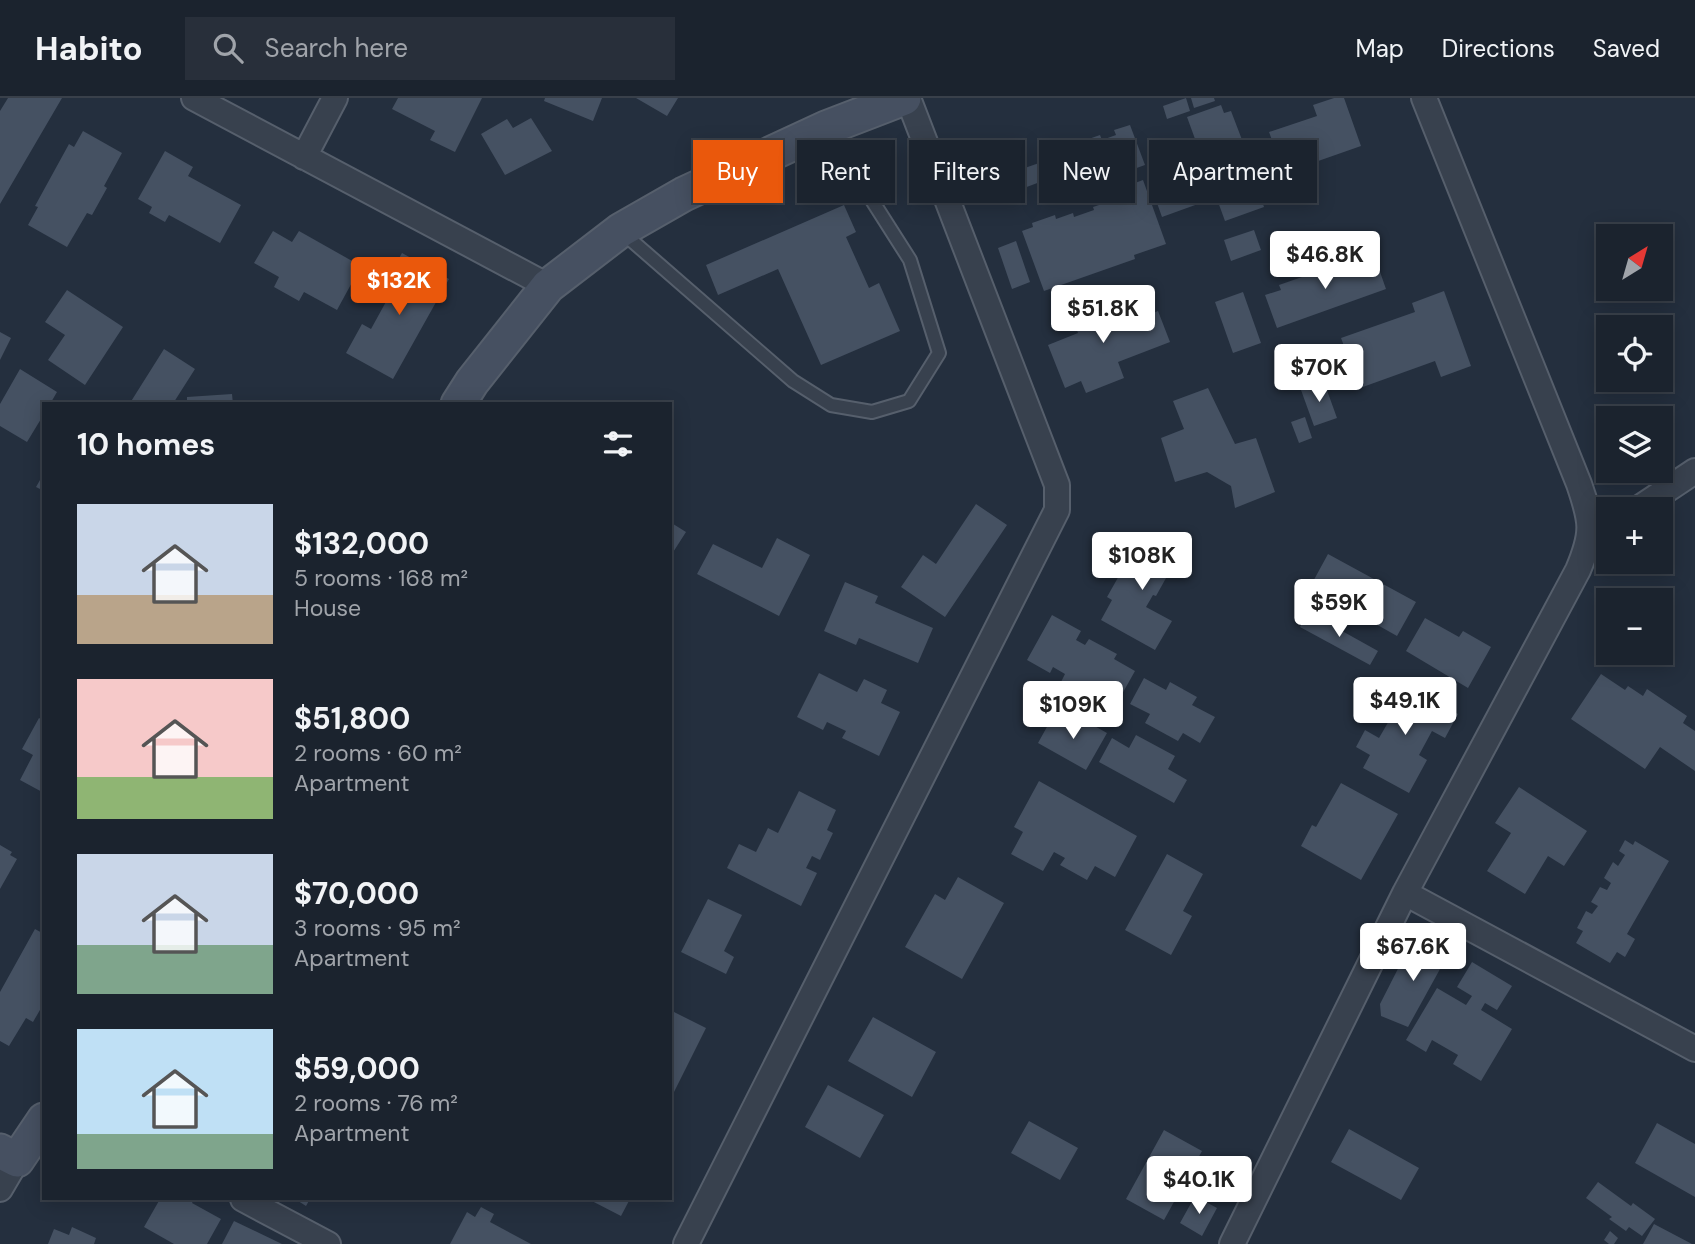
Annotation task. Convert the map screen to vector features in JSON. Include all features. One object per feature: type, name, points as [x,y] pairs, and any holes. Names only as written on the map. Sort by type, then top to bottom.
[{"type":"street","points":[[194,98],[548,286]]},
{"type":"street","points":[[304,157],[335,98]]},
{"type":"street","points":[[459,402],[548,286],[621,230],[684,194],[826,128],[906,98],[1057,485],[1057,510],[686,1244]]},
{"type":"street","points":[[1424,98],[1596,529]]},
{"type":"street","points":[[1656,497],[1695,471]]},
{"type":"street","points":[[1232,1244],[1405,893],[1596,541]]},
{"type":"street","points":[[1405,893],[1695,1049]]},
{"type":"street","points":[[0,1189],[9,1156],[42,1122]]},
{"type":"street","points":[[245,1200],[328,1244]]},
{"type":"lane","points":[[621,230],[793,381],[831,405],[872,412],[909,401],[939,353],[910,260],[826,128]]},
{"type":"building","points":[[8,98],[62,98],[0,204],[0,111]]},
{"type":"building","points":[[398,98],[482,98],[455,152],[430,140],[435,131],[392,109]]},
{"type":"building","points":[[545,98],[602,98],[593,121],[544,101]]},
{"type":"building","points":[[636,98],[678,98],[667,116]]},
{"type":"building","points":[[1186,98],[1190,111],[1167,119],[1163,106]]},
{"type":"building","points":[[1191,98],[1214,98],[1215,101],[1194,108]]},
{"type":"building","points":[[1334,98],[1344,98],[1361,146],[1317,161],[1317,140],[1272,140],[1269,132],[1317,116],[1313,105]]},
{"type":"building","points":[[1221,105],[1224,113],[1231,111],[1242,140],[1195,140],[1187,117]]},
{"type":"building","points":[[531,118],[552,151],[505,175],[481,134],[507,119],[513,128]]},
{"type":"building","points":[[1130,125],[1145,165],[1135,169],[1135,140],[1102,140],[1116,135],[1114,130]]},
{"type":"building","points":[[83,131],[122,153],[92,215],[87,213],[67,247],[28,225],[38,207],[35,206],[69,144],[74,147]]},
{"type":"building","points":[[1100,135],[1102,140],[1086,140]]},
{"type":"building","points":[[165,151],[193,167],[188,176],[241,205],[220,243],[169,215],[165,222],[149,213],[152,207],[138,199]]},
{"type":"building","points":[[1039,163],[1039,182],[1025,188],[1025,168]]},
{"type":"building","points":[[1143,180],[1149,203],[1166,244],[1134,255],[1135,259],[1044,291],[1022,231],[1033,227],[1032,223],[1055,215],[1056,219],[1073,213],[1074,217],[1105,203],[1135,203],[1135,183]]},
{"type":"building","points":[[1157,203],[1198,203],[1198,204],[1162,217]]},
{"type":"building","points":[[1218,203],[1263,203],[1264,207],[1225,221]]},
{"type":"building","points":[[844,205],[856,232],[846,237],[869,288],[879,283],[900,331],[821,365],[778,269],[718,295],[706,265]]},
{"type":"building","points":[[1254,230],[1261,250],[1231,261],[1224,240]]},
{"type":"building","points":[[273,231],[292,242],[299,231],[361,266],[337,310],[304,292],[299,301],[274,287],[279,277],[254,263]]},
{"type":"building","points":[[1016,241],[1030,282],[1012,289],[998,248]]},
{"type":"building","points":[[1373,252],[1386,289],[1277,328],[1265,295],[1281,290],[1279,285],[1322,270],[1324,274]]},
{"type":"building","points":[[402,253],[449,279],[393,379],[346,353],[362,324],[371,329],[393,289],[384,285]]},
{"type":"building","points":[[67,290],[123,327],[85,385],[48,360],[65,335],[45,322]]},
{"type":"building","points":[[1444,291],[1471,366],[1441,377],[1435,361],[1360,388],[1341,338],[1415,312],[1412,303]]},
{"type":"building","points":[[1243,292],[1261,343],[1233,353],[1215,302]]},
{"type":"building","points":[[1105,295],[1119,327],[1158,311],[1170,342],[1118,362],[1124,378],[1086,393],[1081,381],[1065,388],[1048,345],[1078,333],[1069,309]]},
{"type":"building","points":[[0,332],[11,338],[0,360]]},
{"type":"building","points":[[164,349],[195,369],[174,402],[131,402]]},
{"type":"building","points":[[20,369],[57,392],[51,402],[42,402],[42,417],[27,442],[0,426],[0,404]]},
{"type":"building","points":[[1324,382],[1337,418],[1314,426],[1301,390]]},
{"type":"building","points":[[1208,388],[1235,444],[1256,438],[1275,492],[1235,508],[1231,486],[1207,472],[1175,482],[1161,438],[1184,429],[1173,401]]},
{"type":"building","points":[[232,394],[233,402],[187,402],[187,397]]},
{"type":"building","points":[[1305,417],[1312,438],[1299,443],[1291,422]]},
{"type":"building","points":[[42,476],[42,490],[36,487]]},
{"type":"building","points":[[976,504],[1007,525],[945,617],[901,587],[923,555],[936,564]]},
{"type":"building","points":[[672,523],[686,532],[672,554]]},
{"type":"building","points":[[1142,532],[1180,553],[1156,596],[1153,595],[1146,607],[1172,621],[1155,650],[1101,620],[1112,600],[1107,597],[1120,574],[1125,577],[1131,566],[1126,562]]},
{"type":"building","points":[[777,538],[810,555],[779,616],[697,574],[713,544],[762,568]]},
{"type":"building","points":[[1328,554],[1416,602],[1397,636],[1310,587]]},
{"type":"building","points":[[845,582],[878,596],[875,603],[933,628],[918,663],[859,638],[856,645],[824,631]]},
{"type":"building","points":[[1308,612],[1378,651],[1370,665],[1300,627]]},
{"type":"building","points":[[1052,615],[1081,631],[1076,640],[1085,645],[1089,639],[1117,654],[1114,659],[1135,671],[1117,703],[1104,695],[1100,703],[1061,682],[1065,674],[1053,667],[1050,673],[1027,660]]},
{"type":"building","points":[[1425,618],[1459,637],[1463,631],[1491,647],[1468,688],[1406,651]]},
{"type":"building","points":[[819,673],[857,692],[864,679],[887,690],[881,703],[900,712],[879,756],[842,738],[846,731],[827,722],[823,730],[797,717]]},
{"type":"building","points":[[1601,674],[1625,690],[1628,686],[1643,696],[1647,689],[1687,716],[1683,723],[1695,731],[1695,771],[1660,747],[1645,769],[1571,719]]},
{"type":"building","points":[[1144,678],[1166,690],[1170,682],[1197,697],[1192,705],[1215,717],[1200,743],[1183,733],[1178,741],[1145,723],[1150,714],[1130,704]]},
{"type":"building","points":[[1397,681],[1458,714],[1445,738],[1432,731],[1419,755],[1427,760],[1409,793],[1363,768],[1370,755],[1356,747],[1365,730],[1379,738],[1397,707],[1386,701]]},
{"type":"building","points":[[1053,716],[1076,729],[1082,719],[1107,733],[1086,770],[1038,743]]},
{"type":"building","points":[[39,718],[42,720],[42,792],[20,780],[33,755],[22,749]]},
{"type":"building","points":[[1136,735],[1175,756],[1168,769],[1187,780],[1174,803],[1099,762],[1112,738],[1129,748]]},
{"type":"building","points":[[1039,781],[1137,836],[1115,877],[1095,866],[1087,880],[1060,865],[1065,858],[1054,852],[1043,871],[1011,854],[1023,832],[1014,827]]},
{"type":"building","points":[[1341,783],[1398,814],[1361,880],[1301,846],[1312,825],[1316,827]]},
{"type":"building","points":[[1519,787],[1587,831],[1564,866],[1548,856],[1525,894],[1487,871],[1511,833],[1495,823]]},
{"type":"building","points":[[799,791],[836,810],[827,830],[833,833],[820,860],[812,856],[806,868],[817,873],[801,906],[727,868],[739,844],[756,852],[768,828],[778,833]]},
{"type":"building","points":[[1625,840],[1633,845],[1635,841],[1669,861],[1627,934],[1635,939],[1625,957],[1617,952],[1610,963],[1576,943],[1583,931],[1577,928],[1586,911],[1592,914],[1598,906],[1591,902],[1600,887],[1607,890],[1611,883],[1604,878],[1613,862],[1618,866],[1625,855],[1619,851]]},
{"type":"building","points":[[0,845],[12,852],[10,855],[17,859],[0,889]]},
{"type":"building","points":[[1167,854],[1203,874],[1183,911],[1192,916],[1171,955],[1125,930]]},
{"type":"building","points":[[958,877],[1004,903],[962,979],[905,947],[935,894],[945,900]]},
{"type":"building","points":[[708,899],[742,915],[724,951],[734,957],[726,974],[681,952]]},
{"type":"building","points":[[35,929],[42,933],[42,1006],[33,1022],[26,1018],[9,1046],[0,1041],[0,992]]},
{"type":"building","points":[[1438,942],[1450,951],[1408,1027],[1381,1016],[1380,1004],[1406,953]]},
{"type":"building","points":[[1472,962],[1512,986],[1497,1010],[1485,1003],[1481,1010],[1512,1029],[1481,1081],[1453,1064],[1458,1055],[1432,1040],[1426,1052],[1406,1040],[1437,988],[1466,1005],[1472,996],[1457,987]]},
{"type":"building","points":[[674,1012],[706,1028],[672,1096]]},
{"type":"building","points":[[873,1017],[936,1052],[912,1097],[848,1061]]},
{"type":"building","points":[[828,1085],[884,1115],[860,1158],[805,1127]]},
{"type":"building","points":[[1029,1121],[1078,1148],[1060,1180],[1011,1153]]},
{"type":"building","points":[[1657,1123],[1695,1144],[1695,1197],[1635,1163]]},
{"type":"building","points":[[1349,1129],[1419,1168],[1401,1200],[1331,1162]]},
{"type":"building","points":[[1164,1130],[1202,1151],[1164,1220],[1126,1199]]},
{"type":"building","points":[[1598,1182],[1631,1206],[1633,1203],[1655,1219],[1642,1236],[1629,1227],[1626,1231],[1586,1198]]},
{"type":"building","points":[[1195,1196],[1217,1208],[1202,1236],[1180,1223]]},
{"type":"building","points":[[159,1200],[194,1200],[192,1203],[221,1219],[207,1244],[174,1244],[144,1227]]},
{"type":"building","points":[[297,1200],[309,1200],[306,1206]]},
{"type":"building","points":[[590,1200],[629,1200],[621,1216]]},
{"type":"building","points":[[481,1207],[494,1214],[490,1222],[531,1244],[450,1244],[467,1212],[475,1217]]},
{"type":"building","points":[[234,1221],[282,1244],[222,1244]]},
{"type":"building","points":[[1654,1224],[1692,1244],[1643,1244]]},
{"type":"building","points":[[72,1227],[96,1238],[94,1244],[48,1244],[54,1229],[69,1235]]},
{"type":"building","points":[[1610,1231],[1618,1238],[1614,1244],[1604,1240]]}]
